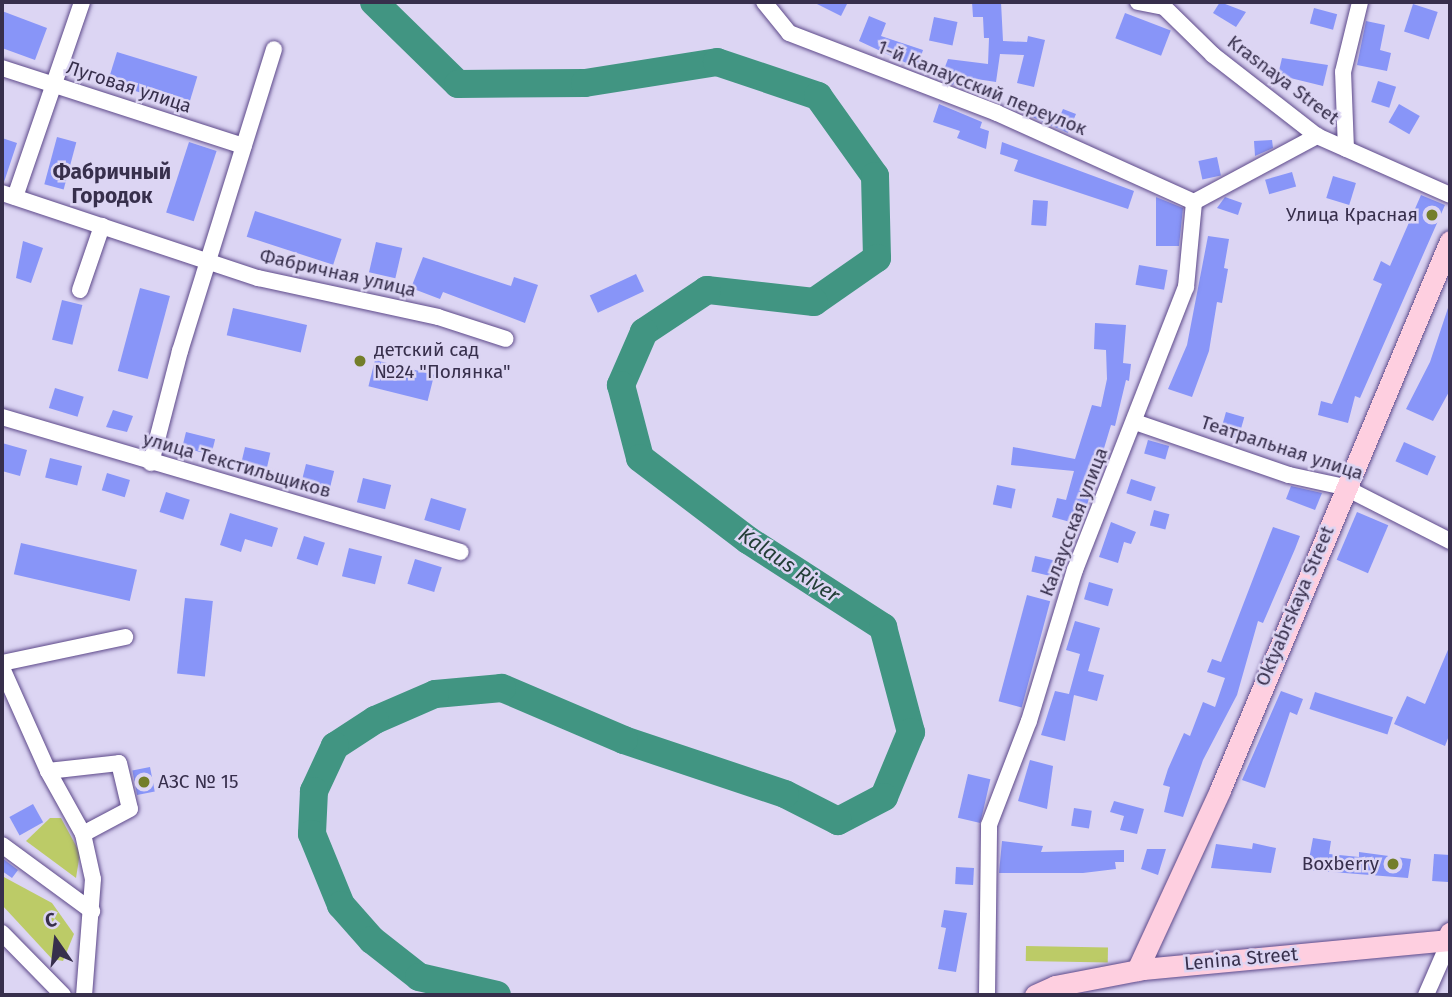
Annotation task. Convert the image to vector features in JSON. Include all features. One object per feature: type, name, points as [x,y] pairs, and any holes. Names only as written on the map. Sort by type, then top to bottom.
[{"type":"main road","name":"Oktyabrskaya Street","points":[[1137,970],[1220,790],[1344,487],[1450,241]]},
{"type":"main road","name":"Lenina Street","points":[[1035,995],[1055,986],[1137,970],[1449,938]]},
{"type":"street","points":[[8,195],[82,2]]},
{"type":"street","name":"1-й Калаусский переулок","points":[[764,2],[789,33],[997,113],[1194,202]]},
{"type":"street","name":"Krasnaya Street","points":[[1138,2],[1164,8],[1213,55],[1317,136],[1450,195]]},
{"type":"street","points":[[1346,149],[1343,72],[1360,2]]},
{"type":"street","points":[[151,463],[208,263],[274,49]]},
{"type":"street","name":"Луговая улица","points":[[2,68],[244,146]]},
{"type":"street","points":[[1194,202],[1317,136]]},
{"type":"street","name":"Фабричная улица","points":[[8,195],[164,244],[208,263],[332,297],[438,317],[506,340]]},
{"type":"street","name":"Калаусская улица","points":[[987,995],[989,825],[1029,721],[1075,570],[1186,287],[1194,202]]},
{"type":"street","points":[[80,290],[102,226]]},
{"type":"street","name":"улица Текстильщиков","points":[[2,417],[461,552]]},
{"type":"street","name":"Театральная улица","points":[[1135,422],[1289,475],[1344,487],[1450,541]]},
{"type":"street","points":[[84,995],[93,879],[83,834],[48,771],[2,666],[125,637]]},
{"type":"street","points":[[48,771],[119,763],[130,809],[83,834]]},
{"type":"street","points":[[2,845],[92,911]]},
{"type":"street","points":[[2,933],[63,995]]},
{"type":"street","points":[[1426,995],[1449,938]]},
{"type":"green space","points":[[50,818],[61,818],[80,853],[76,878],[26,841]]},
{"type":"green space","points":[[2,876],[52,903],[74,934],[63,961],[52,959],[2,905]]},
{"type":"green space","points":[[1026,946],[1108,947],[1108,962],[1026,961]]},
{"type":"building","points":[[813,2],[848,2],[841,16]]},
{"type":"building","points":[[972,2],[1001,2],[1003,41],[1027,42],[1028,36],[1045,40],[1034,87],[1017,83],[1024,55],[1000,54],[996,82],[957,76],[953,85],[940,80],[948,59],[988,64],[989,38],[984,38],[983,17],[973,17]]},
{"type":"building","points":[[1220,2],[1246,12],[1236,27],[1213,13]]},
{"type":"building","points":[[1413,4],[1438,12],[1429,40],[1404,32]]},
{"type":"building","points":[[1314,8],[1337,14],[1333,30],[1310,23]]},
{"type":"building","points":[[2,11],[47,28],[35,60],[2,48]]},
{"type":"building","points":[[1125,13],[1171,31],[1161,56],[1115,38]]},
{"type":"building","points":[[869,16],[886,23],[881,36],[923,50],[917,68],[859,41]]},
{"type":"building","points":[[934,17],[957,22],[952,45],[929,40]]},
{"type":"building","points":[[1366,21],[1385,25],[1380,50],[1391,53],[1387,71],[1357,65]]},
{"type":"building","points":[[117,52],[197,77],[188,107],[108,83]]},
{"type":"building","points":[[1282,58],[1328,65],[1323,86],[1278,75]]},
{"type":"building","points":[[1378,81],[1396,87],[1389,108],[1371,102]]},
{"type":"building","points":[[939,104],[982,122],[980,128],[989,131],[986,149],[957,138],[960,131],[933,122]]},
{"type":"building","points":[[1399,104],[1420,116],[1409,134],[1388,122]]},
{"type":"building","points":[[1038,106],[1059,118],[1063,109],[1076,114],[1068,133],[1032,117]]},
{"type":"building","points":[[57,137],[76,142],[64,190],[44,184]]},
{"type":"building","points":[[2,138],[17,143],[4,182],[2,182]]},
{"type":"building","points":[[1272,140],[1273,148],[1255,156],[1254,141]]},
{"type":"building","points":[[189,142],[217,151],[194,221],[166,212]]},
{"type":"building","points":[[1002,142],[1134,191],[1128,209],[1014,171],[1018,160],[1000,154]]},
{"type":"building","points":[[1217,157],[1221,176],[1202,180],[1198,161]]},
{"type":"building","points":[[1292,172],[1296,186],[1269,194],[1265,180]]},
{"type":"building","points":[[1333,176],[1356,183],[1349,205],[1326,198]]},
{"type":"building","points":[[1421,195],[1445,205],[1360,398],[1355,396],[1348,423],[1318,415],[1321,401],[1332,404],[1382,284],[1373,280],[1381,261],[1390,266]]},
{"type":"building","points":[[1156,197],[1183,208],[1179,246],[1156,246]]},
{"type":"building","points":[[1225,197],[1242,203],[1238,215],[1217,208]]},
{"type":"building","points":[[1033,200],[1048,201],[1046,226],[1031,225]]},
{"type":"building","points":[[255,211],[342,239],[333,265],[247,237]]},
{"type":"building","points":[[1208,236],[1229,239],[1224,268],[1228,269],[1222,303],[1217,302],[1209,351],[1192,397],[1168,389],[1187,345]]},
{"type":"building","points":[[23,241],[43,248],[31,283],[16,278]]},
{"type":"building","points":[[376,242],[402,248],[395,278],[369,272]]},
{"type":"building","points":[[423,257],[511,286],[514,277],[538,285],[525,323],[443,292],[440,299],[411,288]]},
{"type":"building","points":[[1139,265],[1168,270],[1164,290],[1136,285]]},
{"type":"building","points":[[636,274],[644,291],[598,313],[590,296]]},
{"type":"building","points":[[140,288],[170,296],[148,379],[118,371]]},
{"type":"building","points":[[62,300],[82,305],[72,345],[52,340]]},
{"type":"building","points":[[233,308],[307,325],[301,352],[227,335]]},
{"type":"building","points":[[1448,308],[1450,390],[1433,421],[1406,409],[1430,362]]},
{"type":"building","points":[[1095,323],[1126,325],[1123,363],[1131,364],[1129,381],[1126,380],[1115,426],[1111,425],[1081,525],[1052,517],[1057,498],[1066,500],[1074,471],[1011,465],[1013,447],[1075,459],[1092,405],[1101,407],[1107,379],[1106,350],[1094,349]]},
{"type":"building","points":[[375,360],[434,375],[428,401],[368,386]]},
{"type":"building","points":[[55,388],[84,397],[78,417],[49,408]]},
{"type":"building","points":[[113,410],[133,416],[127,432],[106,427]]},
{"type":"building","points":[[1226,412],[1244,417],[1238,438],[1220,433]]},
{"type":"building","points":[[186,432],[215,439],[211,455],[182,448]]},
{"type":"building","points":[[1148,440],[1169,446],[1165,460],[1144,453]]},
{"type":"building","points":[[1404,442],[1436,456],[1427,475],[1395,461]]},
{"type":"building","points":[[2,443],[27,450],[20,476],[2,471]]},
{"type":"building","points":[[245,447],[270,453],[267,468],[241,463]]},
{"type":"building","points":[[50,458],[82,466],[77,485],[45,477]]},
{"type":"building","points":[[306,464],[334,471],[329,491],[301,484]]},
{"type":"building","points":[[107,473],[130,480],[125,497],[102,490]]},
{"type":"building","points":[[363,478],[391,485],[385,509],[357,502]]},
{"type":"building","points":[[1131,479],[1156,487],[1151,501],[1126,493]]},
{"type":"building","points":[[997,485],[1016,489],[1011,509],[993,505]]},
{"type":"building","points":[[1291,486],[1322,493],[1315,510],[1286,499]]},
{"type":"building","points":[[166,492],[190,500],[183,520],[160,512]]},
{"type":"building","points":[[431,498],[466,509],[460,531],[424,520]]},
{"type":"building","points":[[1154,510],[1169,514],[1165,530],[1150,525]]},
{"type":"building","points":[[1357,512],[1388,525],[1368,573],[1337,560]]},
{"type":"building","points":[[230,513],[278,528],[272,547],[245,539],[241,552],[220,545]]},
{"type":"building","points":[[1111,522],[1136,532],[1131,544],[1124,542],[1118,563],[1099,557]]},
{"type":"building","points":[[1273,527],[1300,536],[1263,623],[1258,621],[1237,695],[1203,760],[1183,817],[1164,812],[1170,787],[1163,785],[1168,769],[1184,733],[1190,736],[1203,702],[1215,707],[1225,678],[1207,672],[1212,659],[1221,662]]},
{"type":"building","points":[[304,536],[325,543],[318,566],[297,559]]},
{"type":"building","points":[[21,543],[137,570],[130,601],[14,574]]},
{"type":"building","points":[[349,548],[382,556],[375,584],[342,576]]},
{"type":"building","points":[[1035,556],[1062,562],[1059,578],[1031,572]]},
{"type":"building","points":[[415,559],[442,567],[434,592],[407,584]]},
{"type":"building","points":[[1089,582],[1113,589],[1108,606],[1084,599]]},
{"type":"building","points":[[1027,595],[1050,601],[1022,707],[999,701]]},
{"type":"building","points":[[185,598],[213,601],[205,677],[177,674]]},
{"type":"building","points":[[1075,621],[1100,628],[1088,671],[1104,675],[1097,701],[1074,695],[1065,741],[1041,735],[1055,691],[1069,694],[1080,654],[1066,650]]},
{"type":"building","points":[[1450,645],[1450,733],[1445,746],[1394,724],[1407,696],[1425,704]]},
{"type":"building","points":[[1281,691],[1303,699],[1297,715],[1290,712],[1265,788],[1242,780]]},
{"type":"building","points":[[1315,692],[1393,717],[1387,734],[1309,709]]},
{"type":"building","points":[[1030,760],[1053,766],[1047,809],[1018,801]]},
{"type":"building","points":[[150,767],[155,792],[137,795],[132,770]]},
{"type":"building","points":[[968,774],[990,779],[980,823],[958,818]]},
{"type":"building","points":[[1114,801],[1144,809],[1137,834],[1120,830],[1124,816],[1110,812]]},
{"type":"building","points":[[33,804],[43,822],[20,835],[9,817]]},
{"type":"building","points":[[1074,808],[1092,811],[1089,829],[1071,826]]},
{"type":"building","points":[[1313,838],[1331,841],[1329,854],[1359,857],[1359,852],[1411,859],[1408,878],[1307,870]]},
{"type":"building","points":[[1002,841],[1043,846],[1041,852],[1124,850],[1124,862],[1115,862],[1116,869],[1083,873],[999,873]]},
{"type":"building","points":[[1253,843],[1276,848],[1271,873],[1211,868],[1216,844],[1252,849]]},
{"type":"building","points":[[1147,849],[1166,849],[1158,875],[1141,869]]},
{"type":"building","points":[[1434,854],[1450,855],[1448,882],[1432,881]]},
{"type":"building","points":[[2,858],[18,870],[12,878],[2,871]]},
{"type":"building","points":[[956,867],[974,868],[973,885],[955,884]]},
{"type":"building","points":[[944,910],[967,913],[956,972],[938,969],[946,928],[941,927]]},
{"type":"waterway","name":"Kalaus River","points":[[374,2],[458,84],[585,83],[717,62],[818,96],[875,176],[877,258],[814,302],[707,290],[644,332],[621,385],[640,458],[748,540],[883,627],[911,732],[884,797],[838,821],[785,794],[624,740],[502,688],[435,694],[375,720],[335,746],[314,791],[312,834],[341,905],[372,940],[419,977],[497,995]]},
{"type":"place","name":"Улица Красная","points":[[1432,215]]},
{"type":"place","name":"детский сад №24 \"Полянка\"","points":[[360,361]]},
{"type":"place","name":"АЗС № 15","points":[[144,782]]},
{"type":"place","name":"Boxberry","points":[[1393,864]]},
{"type":"district","name":"Фабричный Городок","points":[[112,184]]}]
